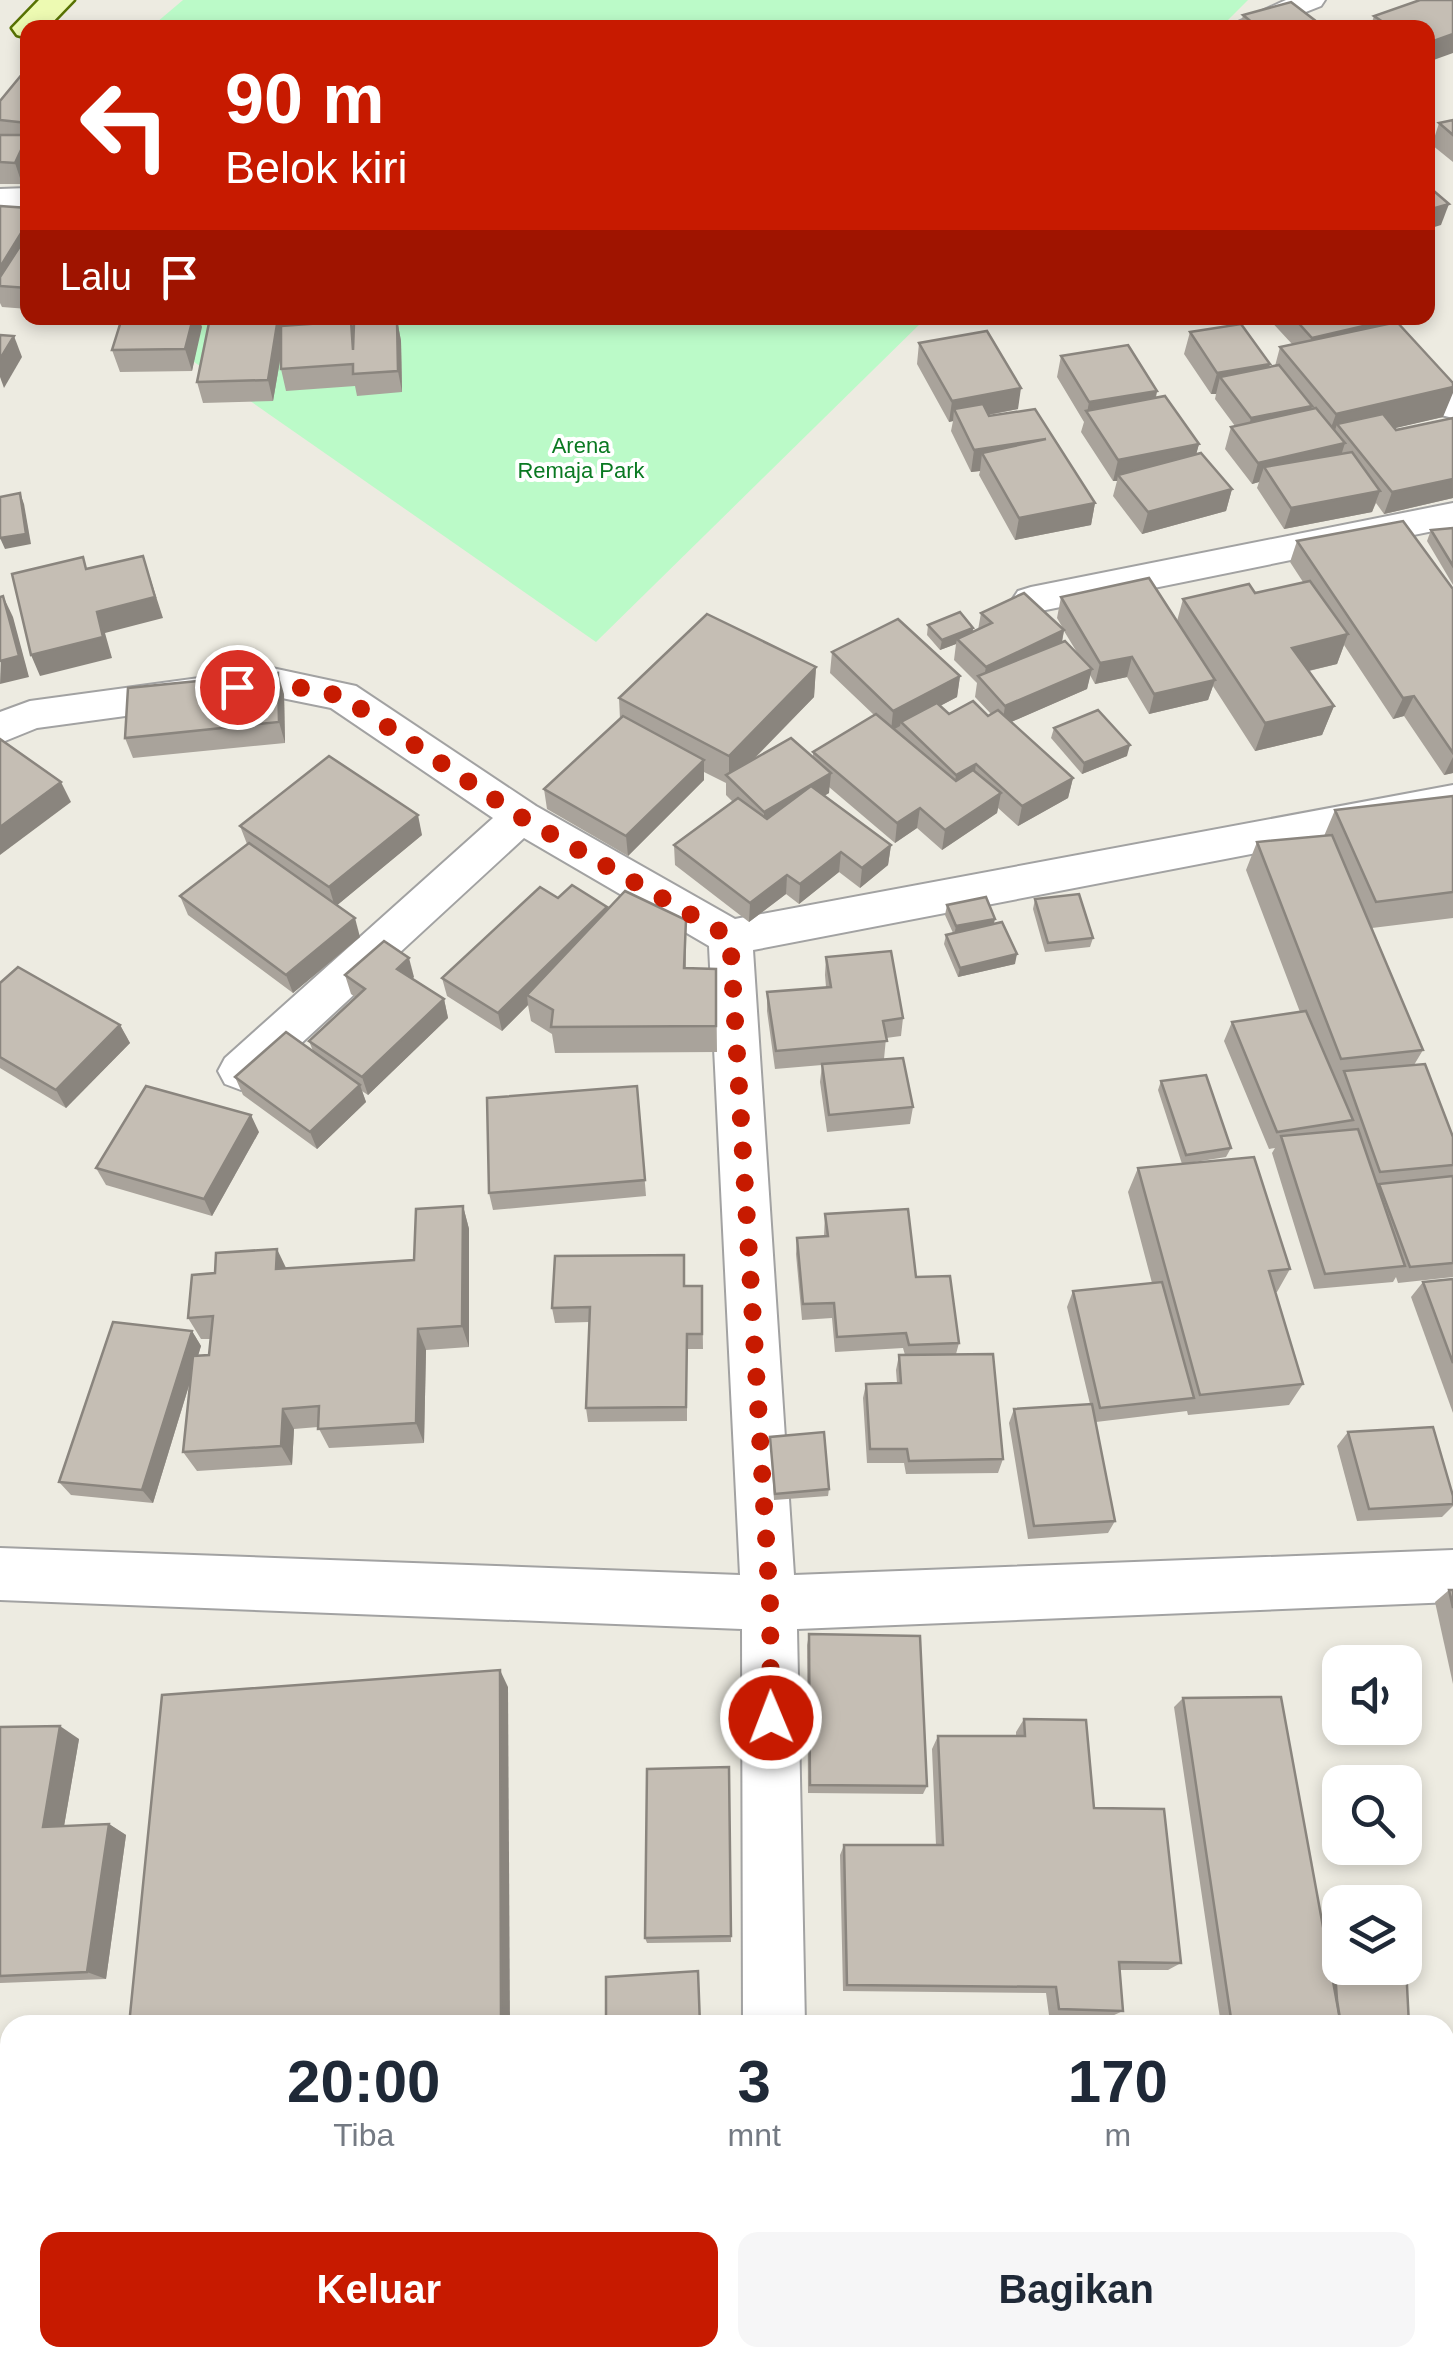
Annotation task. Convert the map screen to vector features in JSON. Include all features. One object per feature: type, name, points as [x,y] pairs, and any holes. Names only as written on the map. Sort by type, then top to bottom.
[{"type":"main road","points":[[37,20],[58,0]]},
{"type":"main road","points":[[0,54],[20,35]]},
{"type":"street","points":[[1259,20],[1311,0]]},
{"type":"street","points":[[1375,325],[1453,407]]},
{"type":"street","points":[[1031,600],[1453,515]]},
{"type":"street","points":[[0,729],[30,715],[272,682],[342,696],[521,817],[730,937],[1453,800]]},
{"type":"street","points":[[241,1071],[521,817]]},
{"type":"street","points":[[730,937],[770,1604],[774,2015]]},
{"type":"street","points":[[0,1574],[770,1604],[1453,1576]]},
{"type":"green space","points":[[183,0],[1248,0],[1228,20],[159,20]]},
{"type":"green space","name":"Arena Remaja Park","points":[[141,325],[919,325],[596,642]]},
{"type":"building","points":[[1420,0],[1453,0],[1453,34],[1435,40],[1435,20],[1380,20],[1374,16]]},
{"type":"building","points":[[1291,2],[1315,20],[1249,20],[1243,15]]},
{"type":"building","points":[[20,77],[20,122],[0,120],[0,101]]},
{"type":"building","points":[[1453,120],[1453,135],[1439,123]]},
{"type":"building","points":[[0,135],[20,135],[20,152],[15,163],[0,162]]},
{"type":"building","points":[[1435,192],[1449,204],[1435,208]]},
{"type":"building","points":[[0,206],[20,207],[20,235],[0,267]]},
{"type":"building","points":[[20,246],[20,287],[0,286],[0,277]]},
{"type":"building","points":[[120,325],[191,325],[185,349],[112,350]]},
{"type":"building","points":[[209,325],[277,325],[268,380],[197,382]]},
{"type":"building","points":[[351,325],[353,350],[354,325],[397,325],[398,371],[353,374],[353,364],[281,369],[281,326]]},
{"type":"building","points":[[1242,325],[1270,364],[1217,373],[1190,332]]},
{"type":"building","points":[[1300,325],[1368,325],[1312,338]]},
{"type":"building","points":[[1383,325],[1400,325],[1453,387],[1336,414],[1280,347]]},
{"type":"building","points":[[987,331],[1021,388],[952,401],[919,343]]},
{"type":"building","points":[[0,335],[14,336],[0,359]]},
{"type":"building","points":[[1128,345],[1157,391],[1089,402],[1061,356]]},
{"type":"building","points":[[1279,365],[1312,406],[1251,418],[1220,377]]},
{"type":"building","points":[[1165,396],[1199,444],[1118,460],[1086,411]]},
{"type":"building","points":[[983,404],[989,416],[1035,409],[1095,503],[1019,518],[982,453],[1046,439],[974,450],[954,409]]},
{"type":"building","points":[[1316,408],[1345,443],[1258,463],[1231,427]]},
{"type":"building","points":[[1383,414],[1396,430],[1453,418],[1453,479],[1392,492],[1337,424]]},
{"type":"building","points":[[1352,452],[1380,491],[1291,508],[1264,467]]},
{"type":"building","points":[[1201,453],[1232,489],[1148,512],[1118,475]]},
{"type":"building","points":[[20,493],[26,534],[0,538],[0,497]]},
{"type":"building","points":[[1403,521],[1453,589],[1453,753],[1414,696],[1403,698],[1297,541]]},
{"type":"building","points":[[1453,528],[1453,566],[1431,530]]},
{"type":"building","points":[[143,556],[155,597],[97,612],[103,637],[31,655],[12,574],[83,557],[86,569]]},
{"type":"building","points":[[1149,578],[1215,680],[1154,694],[1132,657],[1100,663],[1061,597]]},
{"type":"building","points":[[1310,581],[1348,634],[1292,648],[1334,706],[1265,723],[1183,599],[1249,584],[1255,593]]},
{"type":"building","points":[[1024,593],[1064,630],[986,667],[957,639],[992,623],[981,613]]},
{"type":"building","points":[[3,596],[19,656],[0,661],[0,597]]},
{"type":"building","points":[[960,612],[973,628],[942,640],[928,625]]},
{"type":"building","points":[[707,614],[816,667],[729,756],[619,698]]},
{"type":"building","points":[[898,619],[960,676],[893,711],[832,652]]},
{"type":"building","points":[[1065,641],[1092,669],[1005,706],[978,676]]},
{"type":"building","points":[[278,673],[279,722],[125,738],[128,688]]},
{"type":"building","points":[[973,701],[988,716],[998,710],[1073,778],[1022,806],[976,764],[956,775],[901,722],[937,703],[949,714]]},
{"type":"building","points":[[1098,710],[1130,745],[1084,763],[1054,728]]},
{"type":"building","points":[[876,714],[956,781],[973,770],[1001,793],[945,830],[920,808],[897,823],[813,752]]},
{"type":"building","points":[[623,716],[704,760],[626,836],[544,789]]},
{"type":"building","points":[[791,738],[831,773],[764,812],[726,775]]},
{"type":"building","points":[[0,739],[61,782],[0,827]]},
{"type":"building","points":[[329,756],[418,815],[329,887],[240,826]]},
{"type":"building","points":[[811,786],[891,845],[862,868],[841,852],[800,884],[787,875],[750,903],[674,845],[738,798],[767,819]]},
{"type":"building","points":[[1453,796],[1453,892],[1376,902],[1335,810]]},
{"type":"building","points":[[1332,835],[1423,1050],[1341,1059],[1257,842]]},
{"type":"building","points":[[249,843],[355,918],[286,975],[180,896]]},
{"type":"building","points":[[572,885],[607,907],[498,1013],[442,978],[540,887],[558,898]]},
{"type":"building","points":[[625,891],[686,920],[684,968],[716,969],[716,1026],[551,1027],[553,1010],[527,995]]},
{"type":"building","points":[[1079,894],[1093,938],[1048,943],[1035,899]]},
{"type":"building","points":[[986,897],[995,919],[956,926],[947,905]]},
{"type":"building","points":[[1002,922],[1017,954],[960,968],[946,935]]},
{"type":"building","points":[[384,941],[409,958],[397,969],[444,999],[362,1077],[309,1041],[365,989],[345,975]]},
{"type":"building","points":[[891,951],[903,1018],[883,1021],[887,1041],[776,1051],[767,992],[831,987],[826,957]]},
{"type":"building","points":[[18,967],[120,1025],[56,1090],[0,1057],[0,983]]},
{"type":"building","points":[[1306,1011],[1353,1120],[1277,1132],[1232,1022]]},
{"type":"building","points":[[286,1032],[360,1085],[310,1132],[235,1077]]},
{"type":"building","points":[[903,1058],[913,1107],[829,1115],[822,1064]]},
{"type":"building","points":[[1425,1064],[1453,1137],[1453,1165],[1380,1172],[1344,1071]]},
{"type":"building","points":[[1206,1075],[1231,1148],[1186,1155],[1161,1081]]},
{"type":"building","points":[[146,1086],[251,1115],[204,1199],[96,1168]]},
{"type":"building","points":[[637,1086],[645,1180],[489,1193],[487,1098]]},
{"type":"building","points":[[1358,1129],[1405,1266],[1325,1274],[1281,1136]]},
{"type":"building","points":[[1254,1157],[1290,1269],[1269,1271],[1303,1384],[1200,1395],[1138,1168]]},
{"type":"building","points":[[1453,1176],[1453,1263],[1410,1267],[1379,1184]]},
{"type":"building","points":[[463,1206],[462,1326],[418,1329],[416,1423],[318,1429],[319,1406],[283,1409],[281,1446],[183,1452],[193,1356],[209,1355],[213,1316],[188,1318],[192,1275],[215,1273],[216,1253],[277,1249],[276,1269],[414,1260],[416,1209]]},
{"type":"building","points":[[908,1209],[916,1277],[950,1276],[959,1343],[909,1345],[906,1333],[837,1337],[834,1303],[803,1304],[797,1238],[828,1236],[825,1214]]},
{"type":"building","points":[[684,1255],[684,1286],[702,1286],[702,1334],[687,1334],[686,1407],[586,1408],[590,1307],[552,1308],[555,1256]]},
{"type":"building","points":[[1453,1279],[1453,1363],[1423,1282]]},
{"type":"building","points":[[1162,1282],[1194,1398],[1100,1408],[1073,1291]]},
{"type":"building","points":[[113,1322],[192,1331],[142,1490],[59,1482]]},
{"type":"building","points":[[993,1354],[1003,1459],[909,1461],[907,1449],[870,1449],[866,1384],[901,1383],[899,1355]]},
{"type":"building","points":[[1092,1404],[1115,1521],[1034,1526],[1014,1409]]},
{"type":"building","points":[[1433,1427],[1453,1504],[1369,1509],[1348,1432]]},
{"type":"building","points":[[824,1432],[829,1489],[775,1494],[770,1437]]},
{"type":"building","points":[[809,1634],[920,1636],[927,1786],[810,1785]]},
{"type":"building","points":[[500,1670],[501,2015],[130,2015],[162,1695]]},
{"type":"building","points":[[1281,1697],[1322,1921],[1322,1985],[1334,1985],[1339,2015],[1231,2015],[1183,1698]]},
{"type":"building","points":[[1024,1719],[1086,1720],[1094,1808],[1164,1809],[1181,1963],[1119,1962],[1123,2011],[1059,2009],[1056,1987],[847,1985],[844,1845],[943,1845],[938,1736],[1025,1736]]},
{"type":"building","points":[[60,1726],[43,1827],[109,1824],[87,1972],[0,1976],[0,1727]]},
{"type":"building","points":[[729,1767],[731,1936],[645,1938],[647,1769]]},
{"type":"building","points":[[698,1971],[700,2015],[606,2015],[606,1977]]},
{"type":"building","points":[[1336,1985],[1407,1985],[1408,2015],[1339,2015]]},
{"type":"route","points":[[237,687],[272,682],[342,696],[521,817],[730,937],[770,1604],[771,1718]]}]
